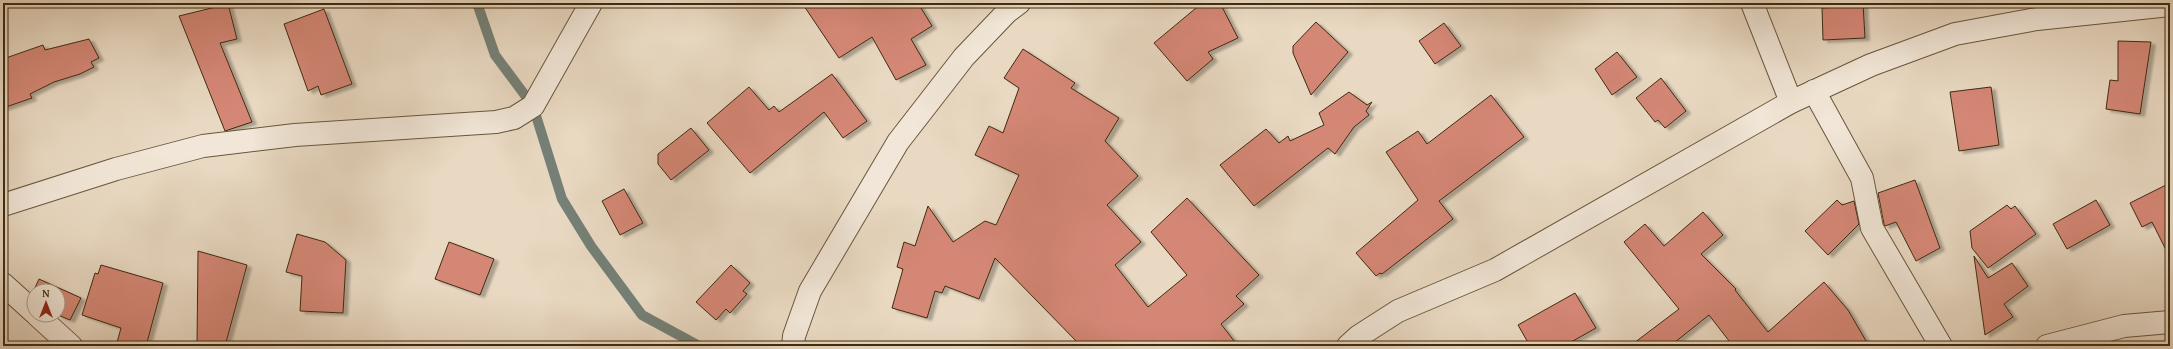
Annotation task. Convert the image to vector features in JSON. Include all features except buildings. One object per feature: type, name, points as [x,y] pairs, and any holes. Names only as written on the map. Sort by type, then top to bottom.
[{"type":"street","points":[[3,206],[116,169],[203,146],[295,135],[496,122],[514,118],[533,106],[591,3]]},
{"type":"street","points":[[793,346],[794,336],[810,291],[898,142],[964,57],[1007,12],[1019,3]]},
{"type":"street","points":[[1752,3],[1791,102]]},
{"type":"street","points":[[1348,346],[1359,336],[1398,311],[1495,270],[1791,102],[1870,64],[1954,34],[2037,19],[2170,5]]},
{"type":"street","points":[[1814,91],[1862,178],[1872,228],[1941,346]]},
{"type":"street","points":[[3,284],[26,305]]},
{"type":"street","points":[[2047,346],[2124,326],[2170,322]]},
{"type":"street","points":[[46,323],[71,346]]},
{"type":"waterway","points":[[477,3],[495,55],[533,106],[562,199],[591,246],[642,315],[699,346]]}]
